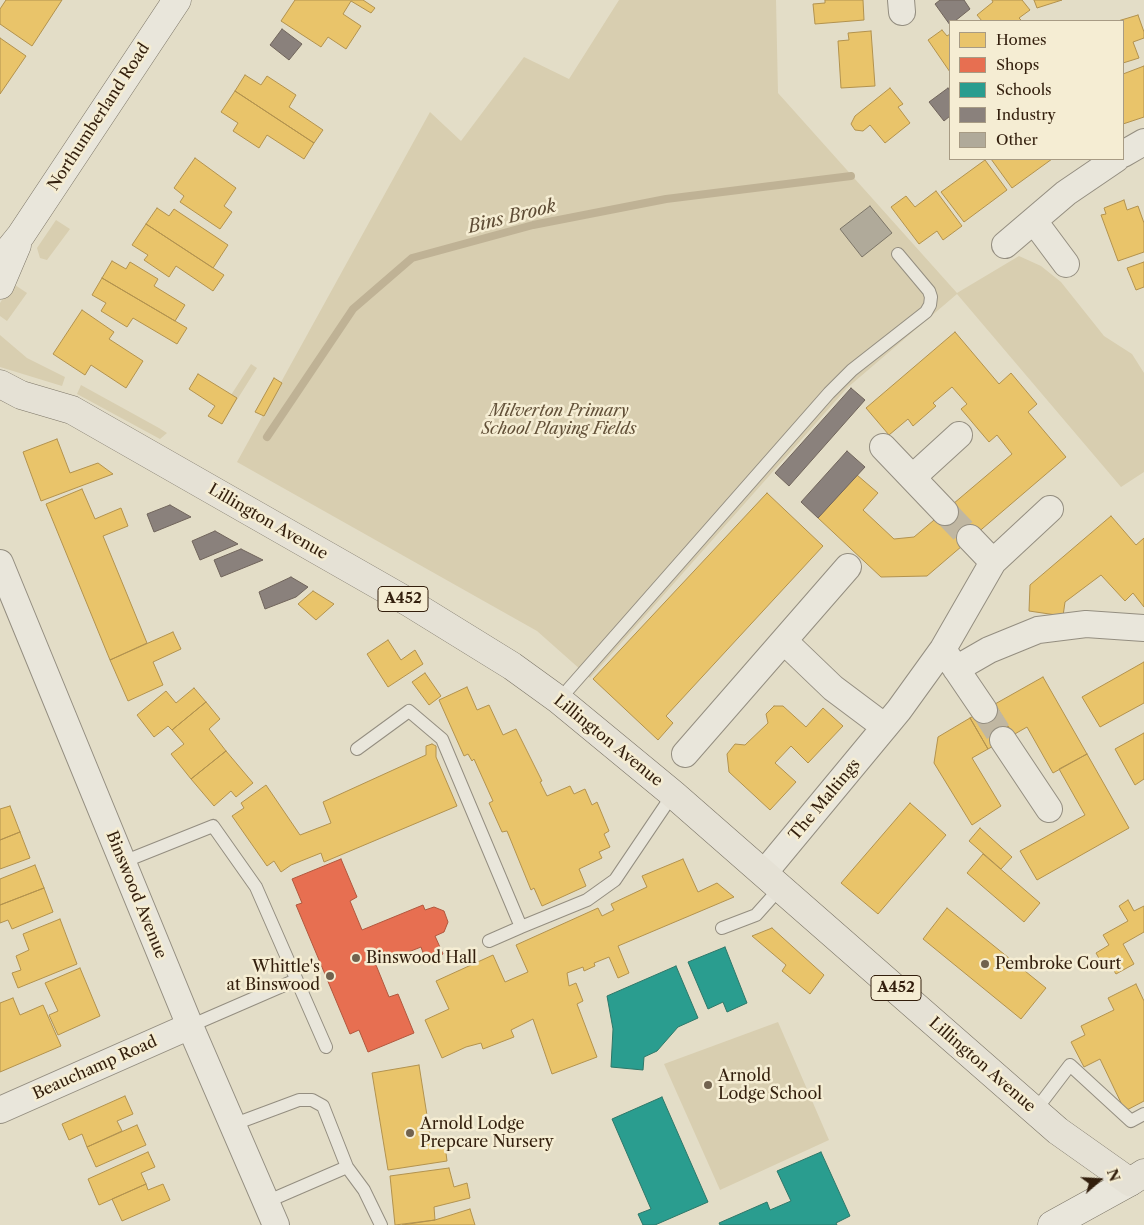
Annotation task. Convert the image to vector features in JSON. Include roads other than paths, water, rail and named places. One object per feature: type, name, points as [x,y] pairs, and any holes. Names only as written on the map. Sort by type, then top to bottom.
[{"type":"highway","name":"Lillington Avenue","points":[[7,391],[72,410],[309,544],[486,650],[559,700],[673,794],[1035,1111],[1085,1152],[1137,1177]]},
{"type":"street","name":"Northumberland Road","points":[[0,260],[22,235],[177,0]]},
{"type":"street","points":[[1124,153],[1144,142]]},
{"type":"street","points":[[1005,244],[1066,193],[1115,160]]},
{"type":"street","points":[[1034,221],[1066,264]]},
{"type":"street","name":"Northumberland Road","points":[[0,285],[22,235]]},
{"type":"street","points":[[913,477],[959,435]]},
{"type":"street","points":[[883,447],[945,512]]},
{"type":"street","name":"The Maltings","points":[[772,880],[885,727],[957,659],[993,562],[1050,510]]},
{"type":"street","points":[[970,538],[993,562]]},
{"type":"street","name":"Binswood Avenue","points":[[0,563],[190,1026],[271,1214]]},
{"type":"street","points":[[685,754],[848,567]]},
{"type":"street","points":[[984,710],[957,659],[1020,636],[1063,626],[1086,624],[1144,628]]},
{"type":"street","points":[[784,641],[833,688],[885,727]]},
{"type":"street","points":[[1003,740],[1049,810]]},
{"type":"street","name":"Beauchamp Road","points":[[0,1110],[190,1026]]},
{"type":"street","points":[[1052,1225],[1137,1177]]},
{"type":"lane","points":[[559,700],[830,393],[852,370],[926,312],[931,297],[929,290],[898,254]]},
{"type":"lane","points":[[357,749],[409,711],[442,739],[521,927]]},
{"type":"lane","points":[[489,941],[586,900],[615,880],[673,794]]},
{"type":"lane","points":[[122,862],[213,826],[256,886],[326,1047]]},
{"type":"lane","points":[[722,928],[756,915],[772,880]]},
{"type":"lane","points":[[190,1026],[296,980]]},
{"type":"lane","points":[[1035,1111],[1070,1065],[1132,1121],[1144,1114]]},
{"type":"lane","points":[[232,1125],[299,1100],[312,1100],[323,1106],[347,1167],[364,1190],[381,1225]]},
{"type":"lane","points":[[271,1214],[347,1167]]},
{"type":"waterway","name":"Bins Brook","points":[[267,437],[353,309],[412,258],[533,225],[666,199],[851,176]]},
{"type":"tunnel","points":[[945,512],[970,538]]},
{"type":"tunnel","points":[[984,710],[1003,740]]},
{"type":"place","name":"Binswood Hall","points":[[356,958]]},
{"type":"place","name":"Pembroke Court","points":[[985,964]]},
{"type":"place","name":"Whittle's at Binswood","points":[[330,976]]},
{"type":"place","name":"Arnold Lodge School","points":[[708,1085]]},
{"type":"place","name":"Arnold Lodge Prepcare Nursery","points":[[410,1133]]},
{"type":"park label","name":"Milverton Primary School Playing Fields","points":[[559,420]]}]
